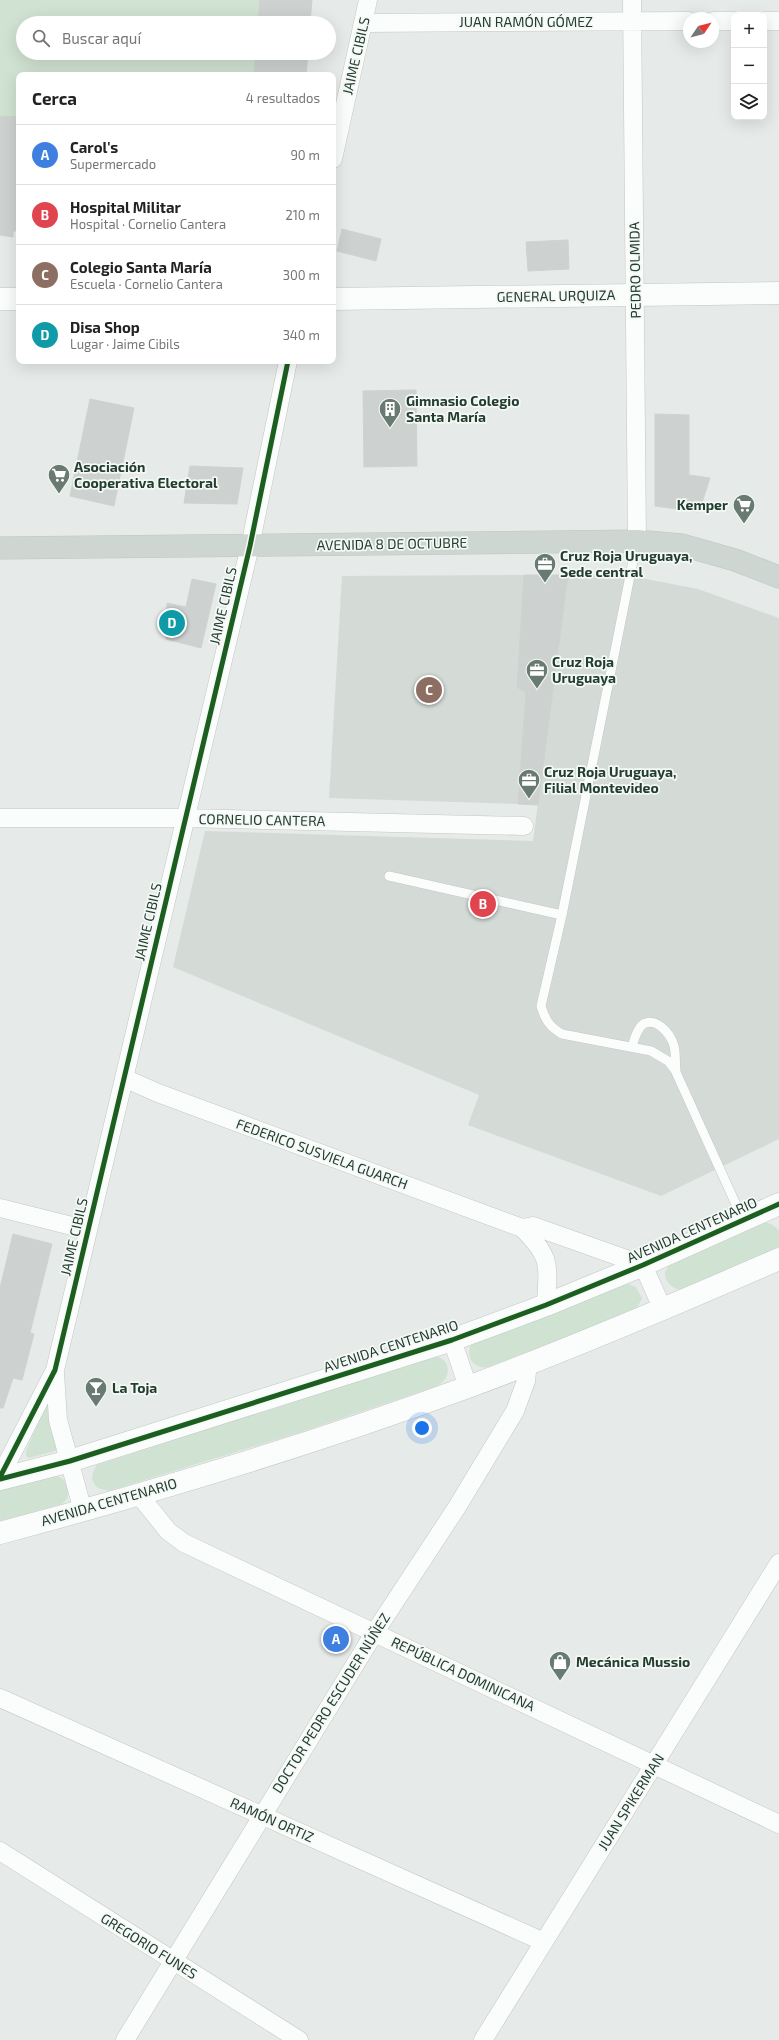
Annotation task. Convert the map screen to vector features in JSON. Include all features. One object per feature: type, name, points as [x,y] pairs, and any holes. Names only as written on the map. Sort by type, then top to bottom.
[{"type":"main road","name":"AVENIDA 8 DE OCTUBRE","points":[[0,548],[637,541],[682,546],[735,560],[779,577]]},
{"type":"street","name":"JAIME CIBILS","points":[[336,146],[368,0]]},
{"type":"street","name":"PEDRO OLMIDA","points":[[632,0],[636,295],[637,541]]},
{"type":"street","name":"JUAN RAMÓN GÓMEZ","points":[[364,23],[683,21]]},
{"type":"street","points":[[719,21],[731,21]]},
{"type":"street","points":[[767,21],[779,21]]},
{"type":"street","name":"GENERAL URQUIZA","points":[[336,299],[779,293]]},
{"type":"street","points":[[0,299],[16,299]]},
{"type":"street","name":"JAIME CIBILS","points":[[0,1478],[55,1370],[250,546],[287,364]]},
{"type":"street","name":"CORNELIO CANTERA","points":[[0,818],[185,818],[524,826]]},
{"type":"street","name":"FEDERICO SUSVIELA GUARCH","points":[[124,1078],[158,1093],[522,1228],[541,1248],[548,1264],[546,1305]]},
{"type":"street","name":"AVENIDA CENTENARIO","points":[[0,1478],[70,1461],[452,1340],[546,1305],[643,1265],[779,1204]]},
{"type":"street","points":[[0,1208],[88,1230]]},
{"type":"street","name":"FEDERICO SUSVIELA GUARCH","points":[[522,1228],[533,1226],[643,1265]]},
{"type":"street","name":"AVENIDA CENTENARIO","points":[[0,1533],[139,1495],[307,1442],[468,1387],[663,1310],[779,1259]]},
{"type":"street","points":[[643,1265],[663,1310]]},
{"type":"street","points":[[452,1340],[468,1387]]},
{"type":"street","name":"DOCTOR PEDRO ESCUDER NÚÑEZ","points":[[125,2040],[375,1632],[460,1501],[515,1411],[526,1381],[528,1363]]},
{"type":"street","name":"JAIME CIBILS","points":[[55,1370],[58,1420],[83,1511]]},
{"type":"street","name":"REPÚBLICA DOMINICANA","points":[[139,1495],[168,1531],[184,1543],[779,1824]]},
{"type":"street","name":"JUAN SPIKERMAN","points":[[483,2040],[779,1563]]},
{"type":"street","name":"RAMÓN ORTIZ","points":[[0,1698],[544,1942]]},
{"type":"street","name":"GREGORIO FUNES","points":[[0,1851],[299,2040]]},
{"type":"lane","points":[[637,541],[562,915],[541,1006],[545,1019],[552,1028],[562,1034],[632,1047],[660,1054],[668,1061],[676,1072],[744,1221]]},
{"type":"lane","points":[[389,876],[562,915]]},
{"type":"lane","points":[[632,1047],[637,1031],[643,1024],[649,1022],[656,1024],[664,1029],[674,1045],[676,1072]]},
{"type":"shaded area","points":[[620,574],[698,589],[779,618],[779,1139],[661,1196],[468,1125],[479,1095],[173,967],[205,831],[533,841],[568,575]]},
{"type":"shaded area","points":[[524,575],[517,686],[526,693],[518,804],[329,798],[342,576]]},
{"type":"green space","points":[[0,0],[312,0],[311,16],[16,16],[16,60],[307,60],[306,72],[16,72],[16,231],[14,231],[13,237],[0,235]]},
{"type":"green space","points":[[764,1222],[771,1224],[779,1230],[779,1246],[774,1251],[683,1290],[672,1287],[666,1279],[665,1272],[671,1262]]},
{"type":"green space","points":[[626,1283],[636,1287],[642,1298],[638,1306],[632,1312],[488,1367],[478,1366],[470,1357],[469,1353],[472,1343]]},
{"type":"green space","points":[[436,1356],[445,1362],[448,1370],[445,1379],[437,1386],[304,1431],[109,1491],[98,1488],[93,1480],[92,1477],[97,1465]]},
{"type":"green space","points":[[53,1380],[58,1448],[55,1451],[29,1458],[26,1456],[26,1451],[43,1411]]},
{"type":"green space","points":[[55,1475],[65,1481],[68,1487],[67,1499],[62,1504],[0,1521],[0,1489]]},
{"type":"building","points":[[260,0],[312,0],[311,16],[259,16]]},
{"type":"building","points":[[255,60],[307,60],[306,72],[254,72]]},
{"type":"building","points":[[0,116],[16,117],[16,231],[13,231],[13,237],[0,235]]},
{"type":"building","points":[[342,229],[381,239],[376,261],[337,251]]},
{"type":"building","points":[[568,240],[569,269],[528,271],[526,242]]},
{"type":"building","name":"Gimnasio Colegio Santa María","points":[[416,390],[417,466],[364,467],[363,391]]},
{"type":"building","points":[[90,399],[134,408],[114,506],[70,496]]},
{"type":"building","points":[[655,414],[689,415],[689,475],[710,478],[699,512],[655,506]]},
{"type":"building","points":[[190,466],[243,468],[237,504],[184,503]]},
{"type":"building","name":"Cruz Roja Uruguaya","points":[[524,575],[568,575],[538,805],[518,804],[526,693],[517,687]]},
{"type":"building","points":[[192,579],[216,584],[201,648],[166,639],[167,603],[186,607]]},
{"type":"building","points":[[13,1234],[52,1244],[30,1333],[34,1334],[22,1380],[13,1378],[3,1408],[0,1408],[0,1288]]},
{"type":"cycle path","points":[[0,1477],[55,1370],[250,546],[287,364]]},
{"type":"cycle path","points":[[0,1479],[70,1461],[452,1340],[546,1305],[643,1265],[779,1204]]},
{"type":"place","name":"Gimnasio Colegio Santa María","points":[[390,428]]},
{"type":"place","name":"Asociación Cooperativa Electoral","points":[[59,494]]},
{"type":"place","name":"Kemper","points":[[744,524]]},
{"type":"place","name":"Cruz Roja Uruguaya, Sede central","points":[[545,584]]},
{"type":"place","name":"Disa Shop","points":[[172,623]]},
{"type":"place","name":"Colegio Santa María","points":[[429,690]]},
{"type":"place","name":"Cruz Roja Uruguaya","points":[[537,690]]},
{"type":"place","name":"Cruz Roja Uruguaya, Filial Montevideo","points":[[529,800]]},
{"type":"place","name":"Hospital Militar","points":[[483,904]]},
{"type":"place","name":"La Toja","points":[[96,1408]]},
{"type":"place","name":"Carol's","points":[[336,1639]]},
{"type":"place","name":"Mecánica Mussio","points":[[560,1682]]}]
